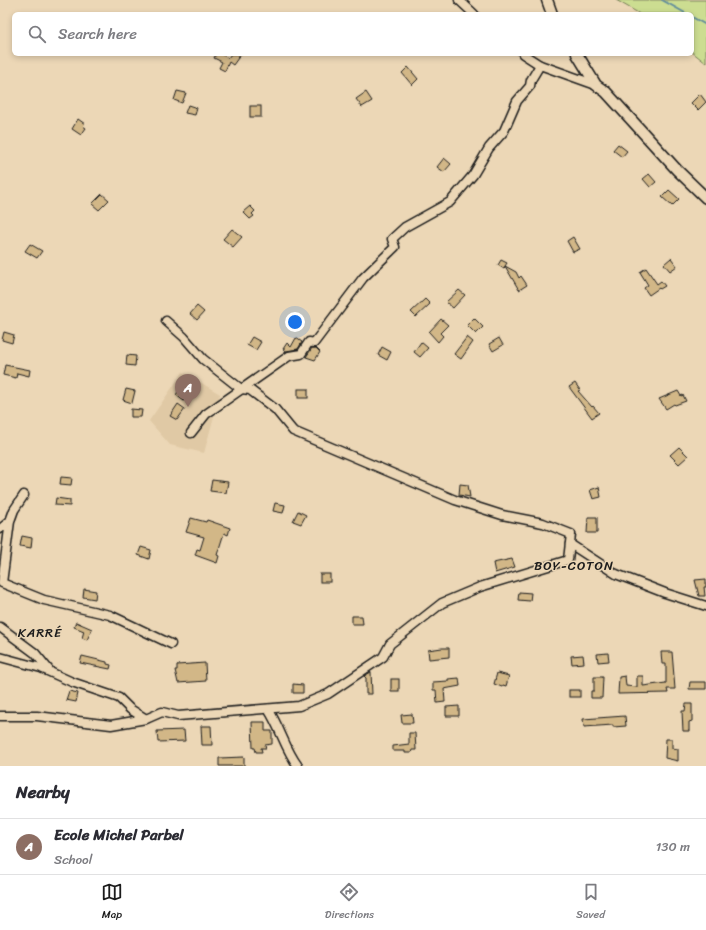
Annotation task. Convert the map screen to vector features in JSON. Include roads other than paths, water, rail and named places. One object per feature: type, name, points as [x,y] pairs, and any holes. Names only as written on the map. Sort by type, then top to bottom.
[{"type":"main road","points":[[547,0],[551,12]]},
{"type":"main road","points":[[578,56],[596,85],[606,92],[639,126],[677,170],[706,198]]},
{"type":"street","points":[[459,0],[472,12]]},
{"type":"street","points":[[526,56],[540,65],[596,85]]},
{"type":"street","points":[[191,433],[206,414],[289,356],[301,354],[309,342],[314,343],[363,278],[395,247],[392,239],[404,227],[450,202],[473,175],[489,148],[504,131],[516,100],[530,86],[531,80],[540,65]]},
{"type":"street","points":[[0,716],[36,716],[111,725],[146,718],[162,712],[178,716],[299,706],[328,694],[383,658],[390,644],[442,602],[480,587],[568,560],[571,534],[543,524],[502,516],[455,500],[293,431],[275,409],[250,390],[241,389],[203,359],[184,337],[166,321]]},
{"type":"street","points":[[24,495],[14,510],[10,521],[2,560],[2,583],[44,600],[110,615],[171,644]]},
{"type":"street","points":[[0,529],[10,521]]},
{"type":"street","points":[[570,544],[616,574],[665,593],[706,606]]},
{"type":"street","points":[[0,627],[35,653],[50,672]]},
{"type":"street","points":[[0,657],[50,672],[72,682],[119,698],[130,709],[146,718]]},
{"type":"street","points":[[268,709],[277,723],[289,754],[298,766]]},
{"type":"waterway","points":[[662,0],[683,12]]},
{"type":"waterway","points":[[694,18],[706,25]]},
{"type":"place","name":"Ecole Michel Parbel","points":[[188,407]]},
{"type":"district","name":"BOY-COTON","points":[[574,565]]},
{"type":"district","name":"KARRÉ","points":[[40,632]]}]
